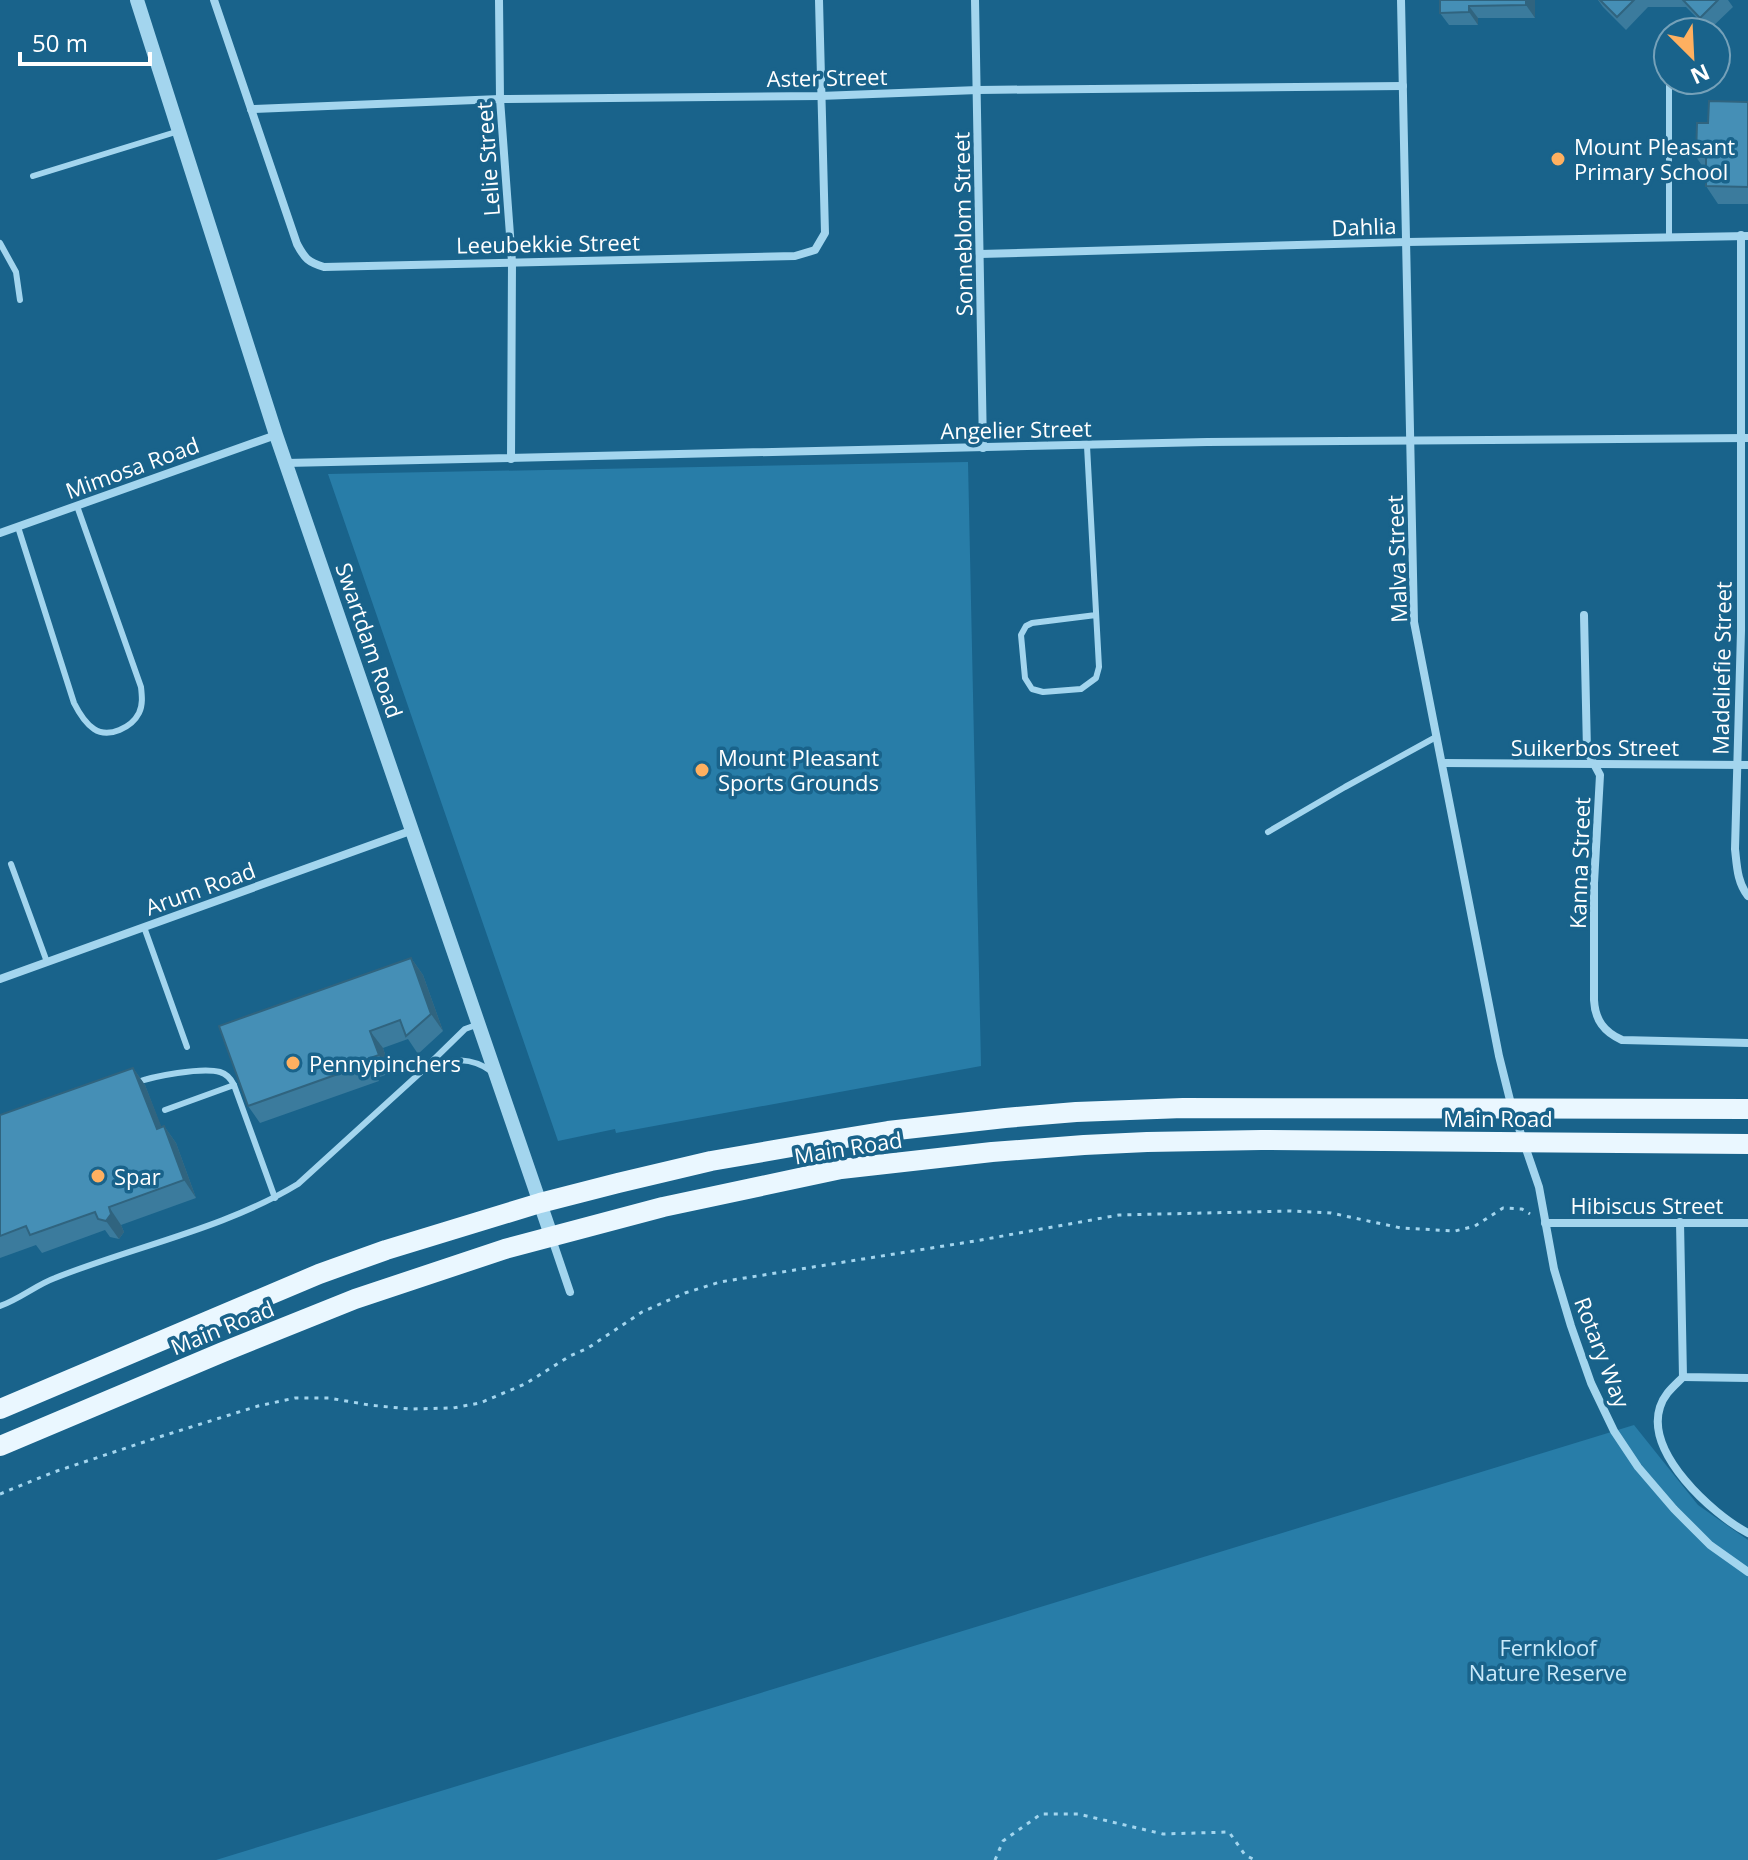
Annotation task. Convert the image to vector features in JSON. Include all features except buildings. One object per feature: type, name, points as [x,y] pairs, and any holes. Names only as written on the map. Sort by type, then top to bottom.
[{"type":"main road","name":"Main Road","points":[[0,1409],[319,1274],[386,1250],[540,1203],[741,1156],[888,1131],[1076,1112],[1183,1108],[1748,1109]]},
{"type":"main road","name":"Main Road","points":[[0,1446],[355,1299],[505,1249],[722,1193],[841,1169],[992,1152],[1147,1142],[1748,1144]]},
{"type":"street","name":"Swartdam Road","points":[[137,0],[276,435],[570,1292]]},
{"type":"street","name":"Leeubekkie Street","points":[[214,0],[297,244],[310,263],[324,267],[795,256],[815,250],[825,233],[819,0]]},
{"type":"street","name":"Lelie Street","points":[[499,0],[500,99],[512,262],[511,459]]},
{"type":"street","name":"Sonneblom Street","points":[[975,0],[983,448]]},
{"type":"street","name":"Malva Street","points":[[1401,0],[1414,622],[1499,1056],[1524,1142]]},
{"type":"street","name":"Aster Street","points":[[251,109],[500,99],[1403,86]]},
{"type":"street","name":"Dahlia","points":[[980,254],[1744,236]]},
{"type":"street","name":"Madeliefie Street","points":[[1744,236],[1744,631],[1735,849],[1737,872],[1748,896]]},
{"type":"street","name":"Mimosa Road","points":[[0,533],[276,435]]},
{"type":"street","name":"Angelier Street","points":[[286,463],[1207,442],[1744,438]]},
{"type":"street","name":"Kanna Street","points":[[1584,615],[1587,751],[1600,775],[1594,883],[1595,1010],[1600,1023],[1614,1037],[1622,1040],[1748,1043]]},
{"type":"street","name":"Suikerbos Street","points":[[1443,763],[1748,765]]},
{"type":"street","name":"Arum Road","points":[[0,979],[413,830]]},
{"type":"street","name":"Rotary Way","points":[[1524,1142],[1539,1187],[1554,1269],[1571,1326],[1591,1383],[1614,1431],[1638,1467],[1674,1509],[1710,1545],[1748,1572]]},
{"type":"street","points":[[1680,1222],[1683,1377]]},
{"type":"street","name":"Hibiscus Street","points":[[1545,1223],[1748,1223]]},
{"type":"street","points":[[1748,1378],[1683,1377],[1666,1393],[1659,1409],[1658,1425],[1661,1442],[1673,1465],[1719,1515],[1748,1533]]},
{"type":"lane","points":[[1669,96],[1669,237]]},
{"type":"lane","points":[[33,176],[179,131]]},
{"type":"lane","points":[[0,243],[16,272],[20,300]]},
{"type":"lane","points":[[1087,446],[1099,667],[1096,678],[1081,689],[1043,692],[1032,689],[1025,678],[1021,635],[1026,626],[1096,615]]},
{"type":"lane","points":[[18,527],[74,703],[96,731],[106,733],[118,730],[131,724],[139,713],[141,687],[77,506]]},
{"type":"lane","points":[[1268,832],[1436,737]]},
{"type":"lane","points":[[11,864],[47,962]]},
{"type":"lane","points":[[144,927],[187,1047]]},
{"type":"lane","points":[[0,1306],[52,1279],[275,1198],[298,1184],[465,1029],[480,1024]]},
{"type":"lane","points":[[420,1073],[445,1062],[466,1060],[483,1065],[499,1079]]},
{"type":"lane","points":[[133,1084],[160,1075],[211,1071],[225,1075],[234,1085],[275,1198]]},
{"type":"lane","points":[[165,1110],[234,1085]]},
{"type":"path","points":[[0,1494],[54,1472],[156,1438],[258,1406],[295,1398],[329,1398],[409,1409],[444,1409],[480,1403],[525,1384],[642,1312],[720,1282],[1119,1215],[1291,1211],[1331,1213],[1401,1228],[1455,1231],[1475,1226],[1503,1208],[1511,1207],[1522,1209],[1545,1223]]},
{"type":"path","points":[[995,1860],[1003,1841],[1041,1814],[1078,1814],[1163,1834],[1229,1832],[1245,1855],[1255,1860]]},
{"type":"green space","name":"Mount Pleasant Sports Grounds","points":[[968,462],[981,1066],[558,1141],[328,474]]},
{"type":"green space","name":"Fernkloof Nature Reserve","points":[[1634,1425],[1698,1505],[1748,1540],[1748,1860],[216,1860]]},
{"type":"place","name":"Mount Pleasant Primary School","points":[[1558,159]]},
{"type":"place","name":"Mount Pleasant Sports Grounds","points":[[702,770]]},
{"type":"place","name":"Pennypinchers","points":[[293,1063]]},
{"type":"place","name":"Spar","points":[[98,1176]]}]
